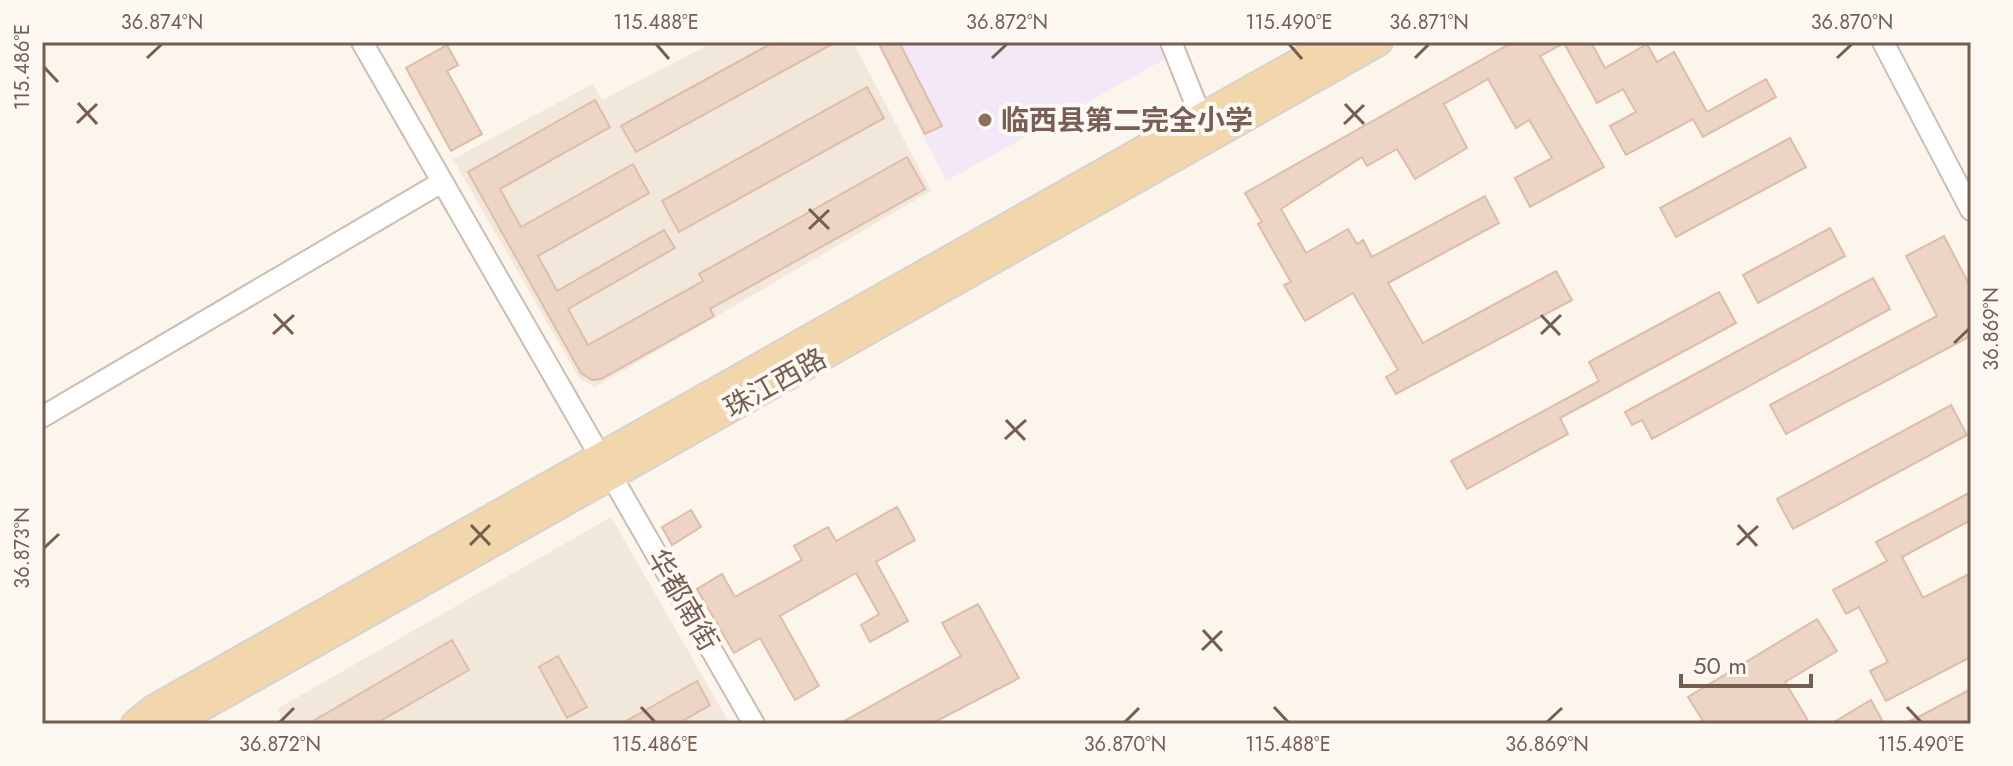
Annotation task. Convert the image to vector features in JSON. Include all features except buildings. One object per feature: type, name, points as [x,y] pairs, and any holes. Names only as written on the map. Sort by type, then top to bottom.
[{"type":"main road","name":"珠江西路","points":[[172,724],[606,466],[1334,42]]},
{"type":"main road","name":"珠江西路","points":[[135,724],[153,709],[606,466],[1379,42]]},
{"type":"street","name":"华都南街","points":[[362,42],[754,724]]},
{"type":"street","points":[[1171,42],[1201,117]]},
{"type":"street","points":[[1883,42],[1971,210]]},
{"type":"street","points":[[42,417],[442,182]]},
{"type":"shaded area","points":[[714,42],[853,42],[931,191],[595,387],[579,378],[453,159],[593,84],[602,100]]},
{"type":"shaded area","name":"临西县第二完全小学","points":[[876,42],[1158,42],[1165,59],[946,181]]},
{"type":"shaded area","points":[[611,517],[730,724],[285,724],[277,709]]},
{"type":"place","name":"临西县第二完全小学","points":[[985,120]]}]
